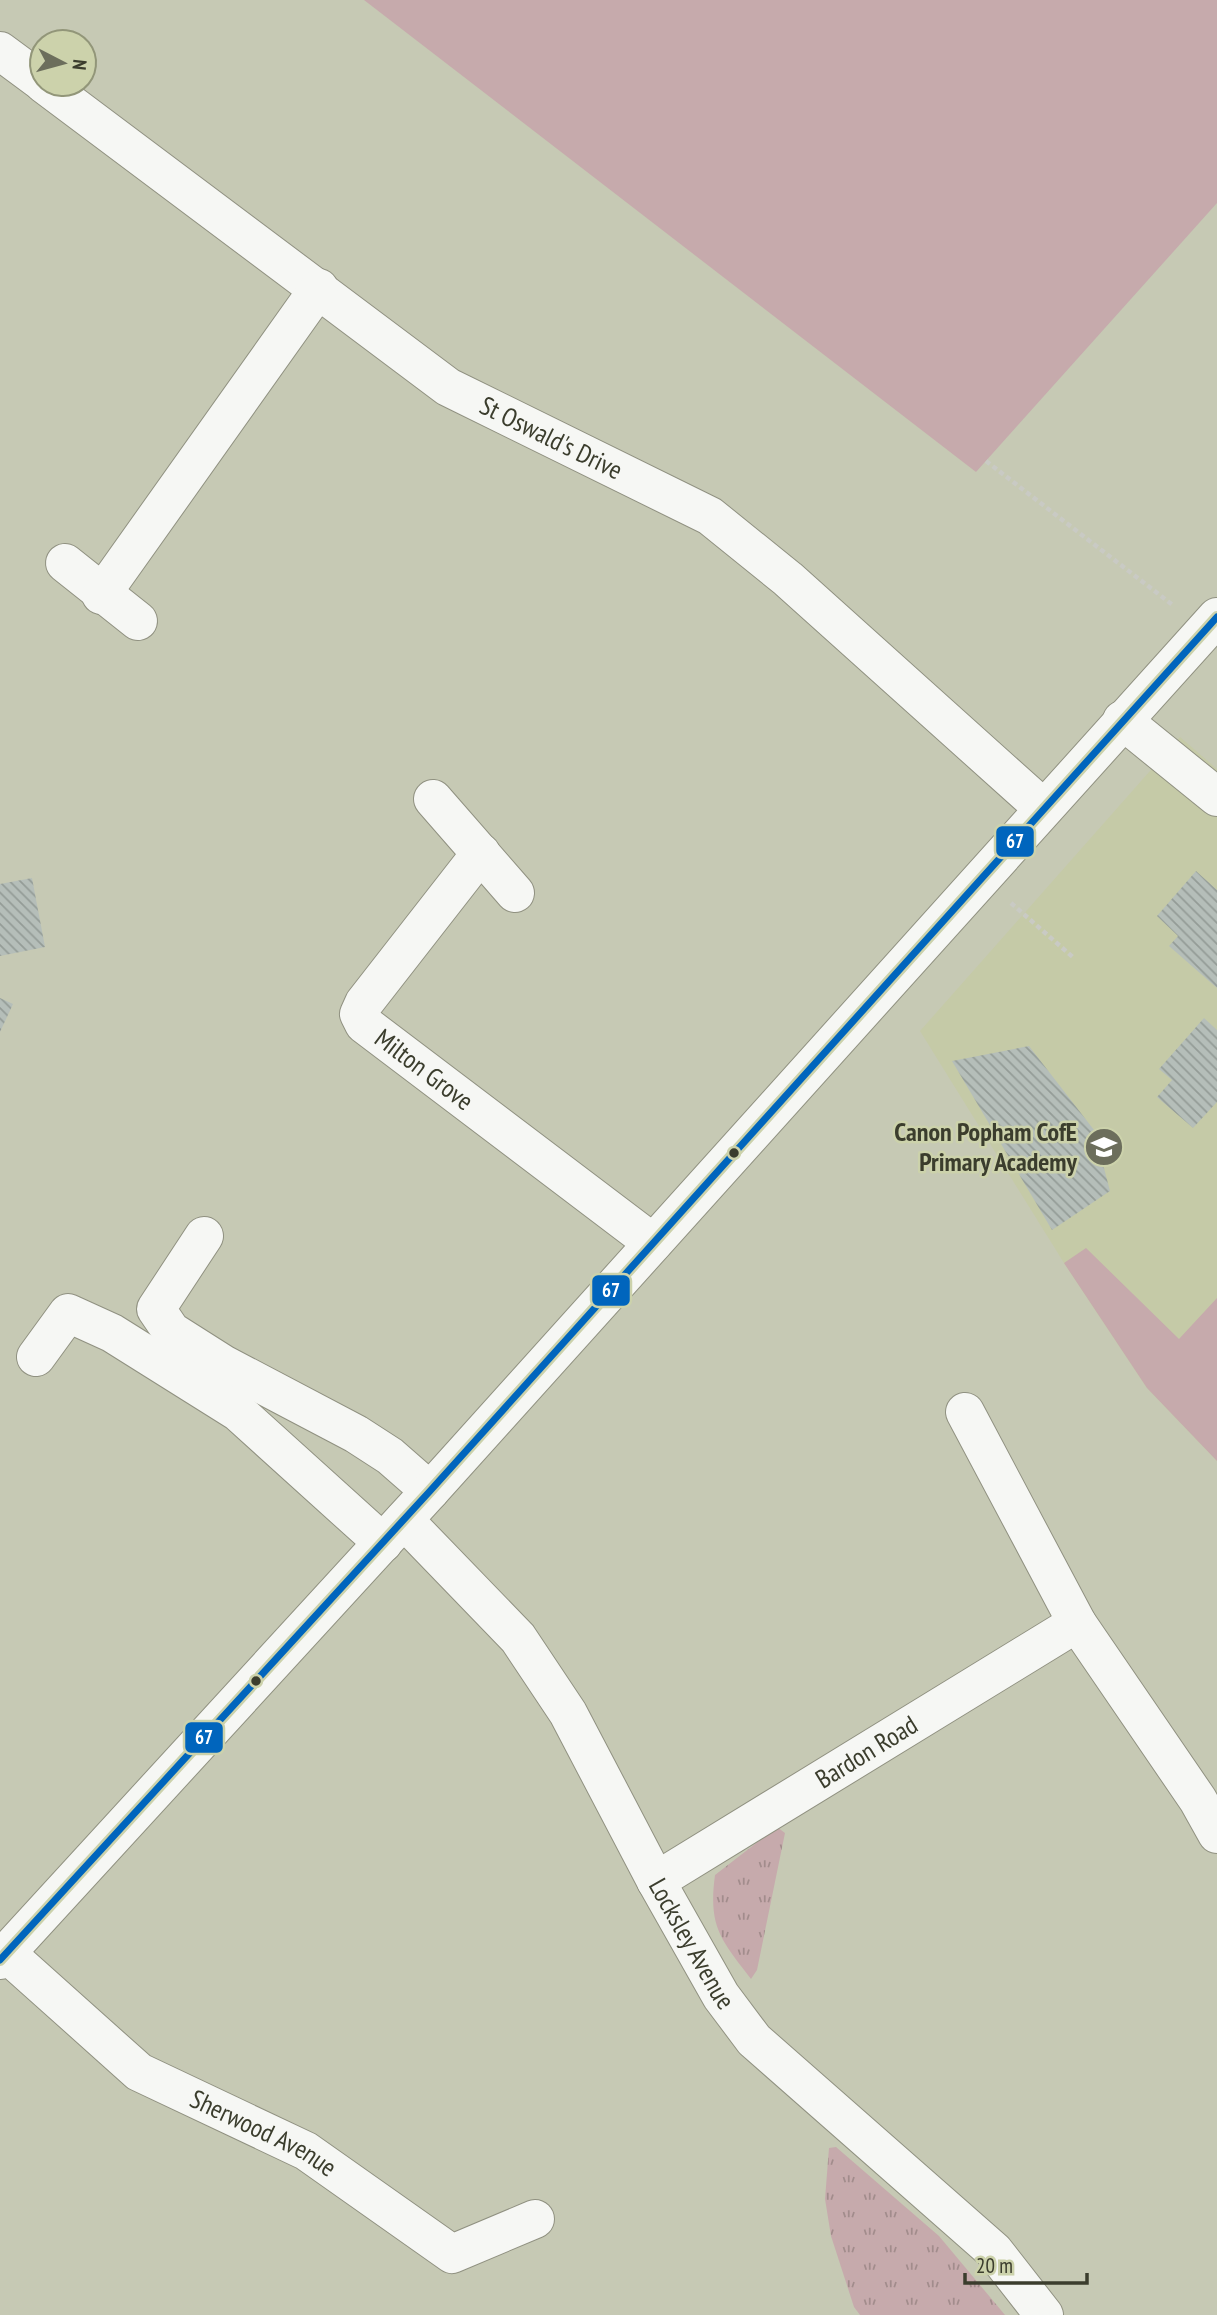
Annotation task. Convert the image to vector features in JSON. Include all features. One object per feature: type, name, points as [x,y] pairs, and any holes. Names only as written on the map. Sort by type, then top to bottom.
[{"type":"street","name":"St Oswald's Drive","points":[[0,51],[28,72]]},
{"type":"street","name":"St Oswald's Drive","points":[[63,98],[448,387],[710,516],[788,579],[1043,808]]},
{"type":"street","points":[[101,595],[318,288]]},
{"type":"street","points":[[65,564],[101,595],[138,621]]},
{"type":"street","points":[[3,1957],[430,1491],[1211,624]]},
{"type":"street","points":[[1122,720],[1217,797]]},
{"type":"street","points":[[433,799],[516,893]]},
{"type":"street","name":"Milton Grove","points":[[481,853],[364,1003],[359,1014],[363,1024],[653,1243]]},
{"type":"street","points":[[204,1236],[156,1309],[171,1331],[223,1364],[356,1434],[390,1456],[430,1491]]},
{"type":"street","name":"Locksley Avenue","points":[[36,1357],[68,1313],[112,1334],[238,1412],[393,1531],[518,1638],[568,1713],[656,1881],[721,1996],[754,2040],[994,2251],[1044,2315]]},
{"type":"street","points":[[965,1412],[1077,1623],[1208,1795],[1217,1834]]},
{"type":"street","name":"Bardon Road","points":[[656,1881],[1077,1623]]},
{"type":"street","name":"Sherwood Avenue","points":[[3,1957],[139,2072],[306,2151],[452,2254],[535,2219]]},
{"type":"path","points":[[986,460],[1211,624]]},
{"type":"path","points":[[981,877],[1075,959]]},
{"type":"shaded area","name":"Canon Popham CofE Primary Academy","points":[[1180,737],[1217,769],[1217,1461],[1147,1388],[1064,1263],[920,1031]]},
{"type":"green space","points":[[364,0],[1217,0],[1217,203],[976,472]]},
{"type":"green space","points":[[1086,1248],[1179,1339],[1217,1298],[1217,1461],[1147,1388],[1064,1263]]},
{"type":"green space","points":[[777,1827],[785,1833],[757,1970],[751,1979],[719,1932],[713,1908],[715,1875]]},
{"type":"green space","points":[[836,2147],[939,2236],[1005,2315],[860,2315],[854,2307],[831,2236],[825,2199],[829,2148]]},
{"type":"building","points":[[1196,871],[1217,890],[1217,988],[1169,946],[1178,936],[1157,916]]},
{"type":"building","points":[[32,878],[45,947],[0,956],[0,884]]},
{"type":"building","points":[[0,998],[13,1004],[0,1032]]},
{"type":"building","points":[[1204,1018],[1217,1030],[1217,1102],[1193,1128],[1157,1097],[1172,1080],[1159,1069]]},
{"type":"building","points":[[1029,1046],[1094,1130],[1110,1191],[1052,1230],[952,1061]]},
{"type":"transit line","name":"67","points":[[0,1960],[430,1491],[1217,617]]},
{"type":"place","name":"Canon Popham CofE Primary Academy","points":[[1104,1147]]}]
